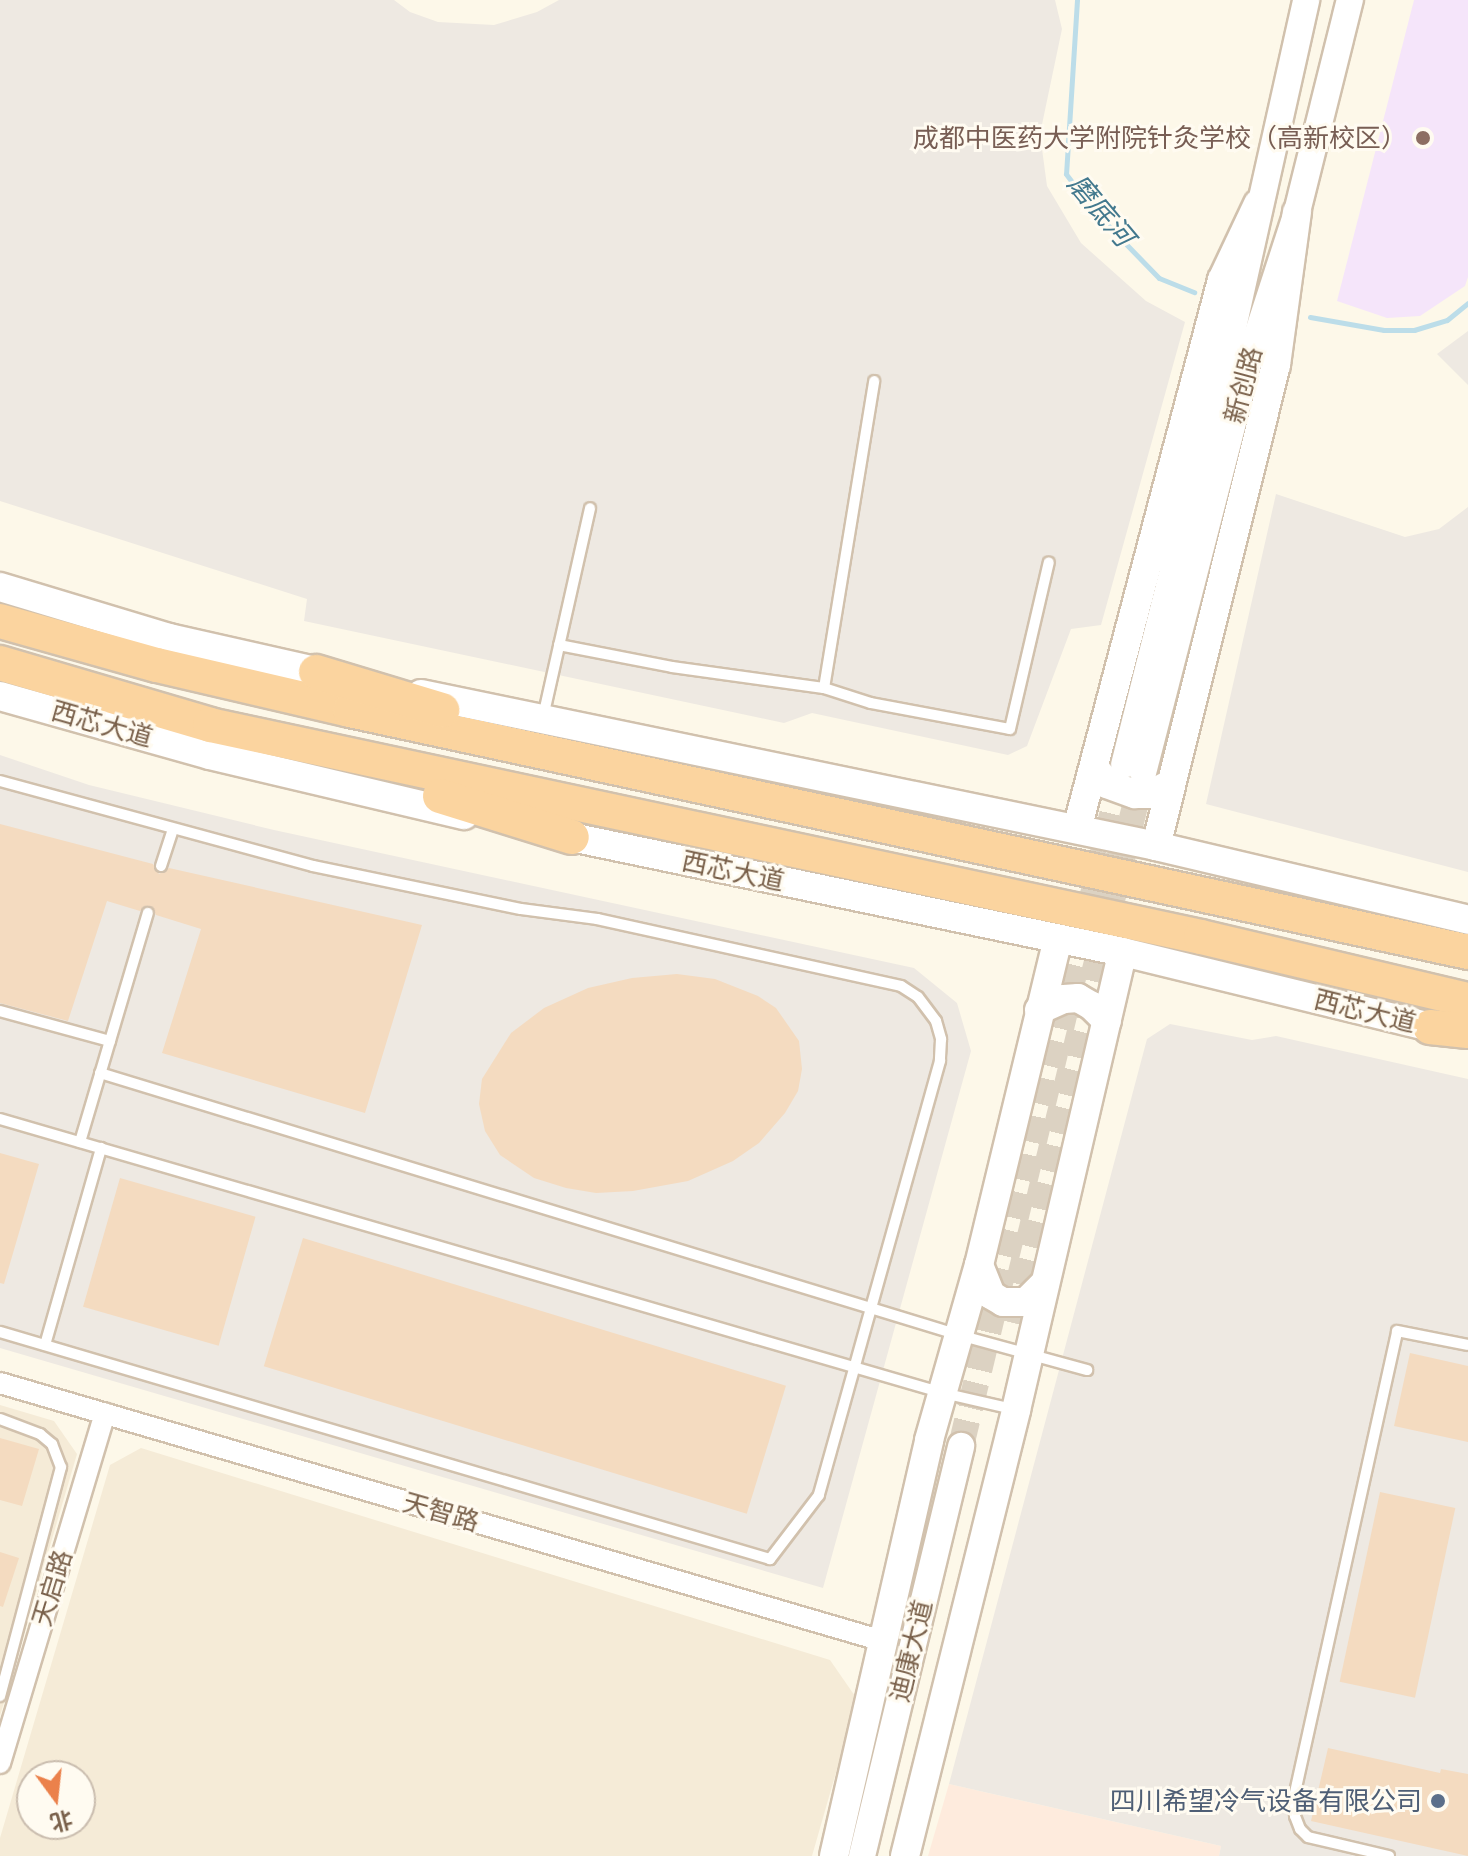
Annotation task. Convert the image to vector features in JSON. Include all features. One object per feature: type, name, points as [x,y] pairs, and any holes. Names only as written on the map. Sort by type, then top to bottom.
[{"type":"highway","points":[[0,621],[172,669],[1468,952]]},
{"type":"highway","name":"西芯大道","points":[[0,663],[210,725],[1185,934],[1468,1000]]},
{"type":"highway","points":[[316,672],[695,785]]},
{"type":"highway","points":[[210,725],[344,772],[466,802],[572,837]]},
{"type":"highway","points":[[1430,1027],[1468,1033]]},
{"type":"main road","points":[[1077,829],[1222,280],[1258,204]]},
{"type":"main road","points":[[1156,846],[1276,365],[1297,212]]},
{"type":"main road","points":[[0,587],[169,638],[316,672],[1156,846],[1468,920]]},
{"type":"main road","name":"西芯大道","points":[[0,696],[210,755],[432,808],[1123,952],[1430,1027]]},
{"type":"main road","points":[[1094,767],[1107,784],[1135,794],[1152,794],[1170,784]]},
{"type":"main road","points":[[834,1856],[943,1393],[979,1265],[1058,939]]},
{"type":"main road","points":[[905,1856],[1016,1410],[1123,952]]},
{"type":"main road","points":[[1039,1010],[1064,999],[1078,998],[1092,1006],[1107,1021]]},
{"type":"main road","points":[[979,1265],[991,1295],[1003,1302],[1026,1302],[1045,1283]]},
{"type":"street","name":"新创路","points":[[1306,0],[1134,769],[1248,363],[1297,212],[1350,0]]},
{"type":"street","name":"天智路","points":[[0,1383],[883,1641]]},
{"type":"street","name":"天启路","points":[[0,1763],[105,1413]]},
{"type":"street","name":"迪康大道","points":[[862,1856],[970,1448],[879,1856]]},
{"type":"lane","points":[[824,688],[874,381]]},
{"type":"lane","points":[[543,719],[590,508]]},
{"type":"lane","points":[[559,645],[672,667],[824,688],[871,703],[1010,729],[1049,562]]},
{"type":"lane","points":[[0,781],[342,873],[521,909],[597,919],[901,986],[918,997],[936,1021],[941,1039],[940,1061],[819,1495],[770,1559],[0,1332]]},
{"type":"lane","points":[[161,866],[173,830]]},
{"type":"lane","points":[[80,1142],[148,913]]},
{"type":"lane","points":[[0,1011],[110,1041]]},
{"type":"lane","points":[[100,1073],[871,1309],[1087,1370]]},
{"type":"lane","points":[[0,1119],[943,1393],[1016,1410]]},
{"type":"lane","points":[[45,1345],[101,1148]]},
{"type":"lane","points":[[1389,1856],[1308,1837],[1295,1816],[1294,1797],[1397,1331],[1468,1345]]},
{"type":"lane","points":[[0,1419],[40,1434],[52,1444],[61,1467],[0,1696]]},
{"type":"shaded area","points":[[0,0],[394,0],[410,12],[438,22],[494,25],[537,12],[559,0],[1055,0],[1062,29],[1040,134],[1047,186],[1081,243],[1146,301],[1185,322],[1101,625],[1071,629],[1027,746],[1008,755],[812,713],[784,723],[304,621],[307,599],[0,501]]},
{"type":"shaded area","name":"成都中医药大学附院针灸学校（高新校区）","points":[[1414,0],[1468,0],[1468,277],[1465,286],[1420,316],[1387,318],[1337,301]]},
{"type":"shaded area","points":[[1468,331],[1468,385],[1437,354]]},
{"type":"shaded area","points":[[1276,494],[1405,537],[1439,529],[1468,507],[1468,872],[1206,804]]},
{"type":"shaded area","points":[[0,755],[89,785],[274,830],[914,968],[957,1003],[971,1051],[823,1588],[0,1348]]},
{"type":"shaded area","points":[[1170,1024],[1252,1040],[1276,1036],[1468,1079],[1468,1856],[1219,1856],[1221,1846],[949,1784],[1147,1039]]},
{"type":"shaded area","points":[[0,1405],[54,1421],[77,1454],[0,1716]]},
{"type":"shaded area","points":[[141,1448],[830,1660],[857,1699],[812,1856],[0,1856],[0,1838],[16,1784],[16,1840],[96,1840],[96,1760],[23,1760],[110,1465]]},
{"type":"shaded area","points":[[949,1784],[1221,1846],[1219,1856],[928,1856]]},
{"type":"building","points":[[0,824],[153,864],[159,874],[169,868],[422,925],[365,1113],[162,1053],[201,929],[156,915],[151,906],[140,911],[107,901],[68,1021],[0,1003]]},
{"type":"building","points":[[677,974],[715,979],[758,996],[776,1008],[799,1041],[802,1069],[798,1091],[785,1113],[759,1143],[733,1161],[688,1181],[633,1191],[596,1193],[534,1178],[500,1155],[485,1131],[479,1104],[482,1079],[511,1033],[544,1008],[588,988],[632,978]]},
{"type":"building","points":[[0,1153],[39,1164],[4,1284],[0,1283]]},
{"type":"building","points":[[120,1178],[256,1217],[219,1346],[83,1307]]},
{"type":"building","points":[[303,1238],[786,1386],[747,1514],[264,1366]]},
{"type":"building","points":[[1410,1353],[1468,1366],[1468,1442],[1394,1426]]},
{"type":"building","points":[[0,1438],[39,1449],[22,1506],[0,1500]]},
{"type":"building","points":[[1380,1492],[1455,1508],[1415,1698],[1340,1682]]},
{"type":"building","points":[[0,1552],[19,1558],[3,1607],[0,1606]]},
{"type":"building","points":[[1328,1748],[1440,1773],[1441,1769],[1468,1774],[1468,1856],[1311,1821]]},
{"type":"waterway","name":"磨底河","points":[[1077,0],[1066,174],[1094,211],[1159,278],[1194,292]]},
{"type":"waterway","name":"磨底河","points":[[1310,317],[1384,330],[1414,330],[1447,320],[1468,303]]},
{"type":"tunnel","points":[[961,1446],[1123,769]]},
{"type":"tunnel","points":[[1009,1322],[1143,773]]},
{"type":"place","name":"成都中医药大学附院针灸学校（高新校区）","points":[[1423,138]]},
{"type":"place","name":"四川希望冷气设备有限公司","points":[[1438,1801]]}]
